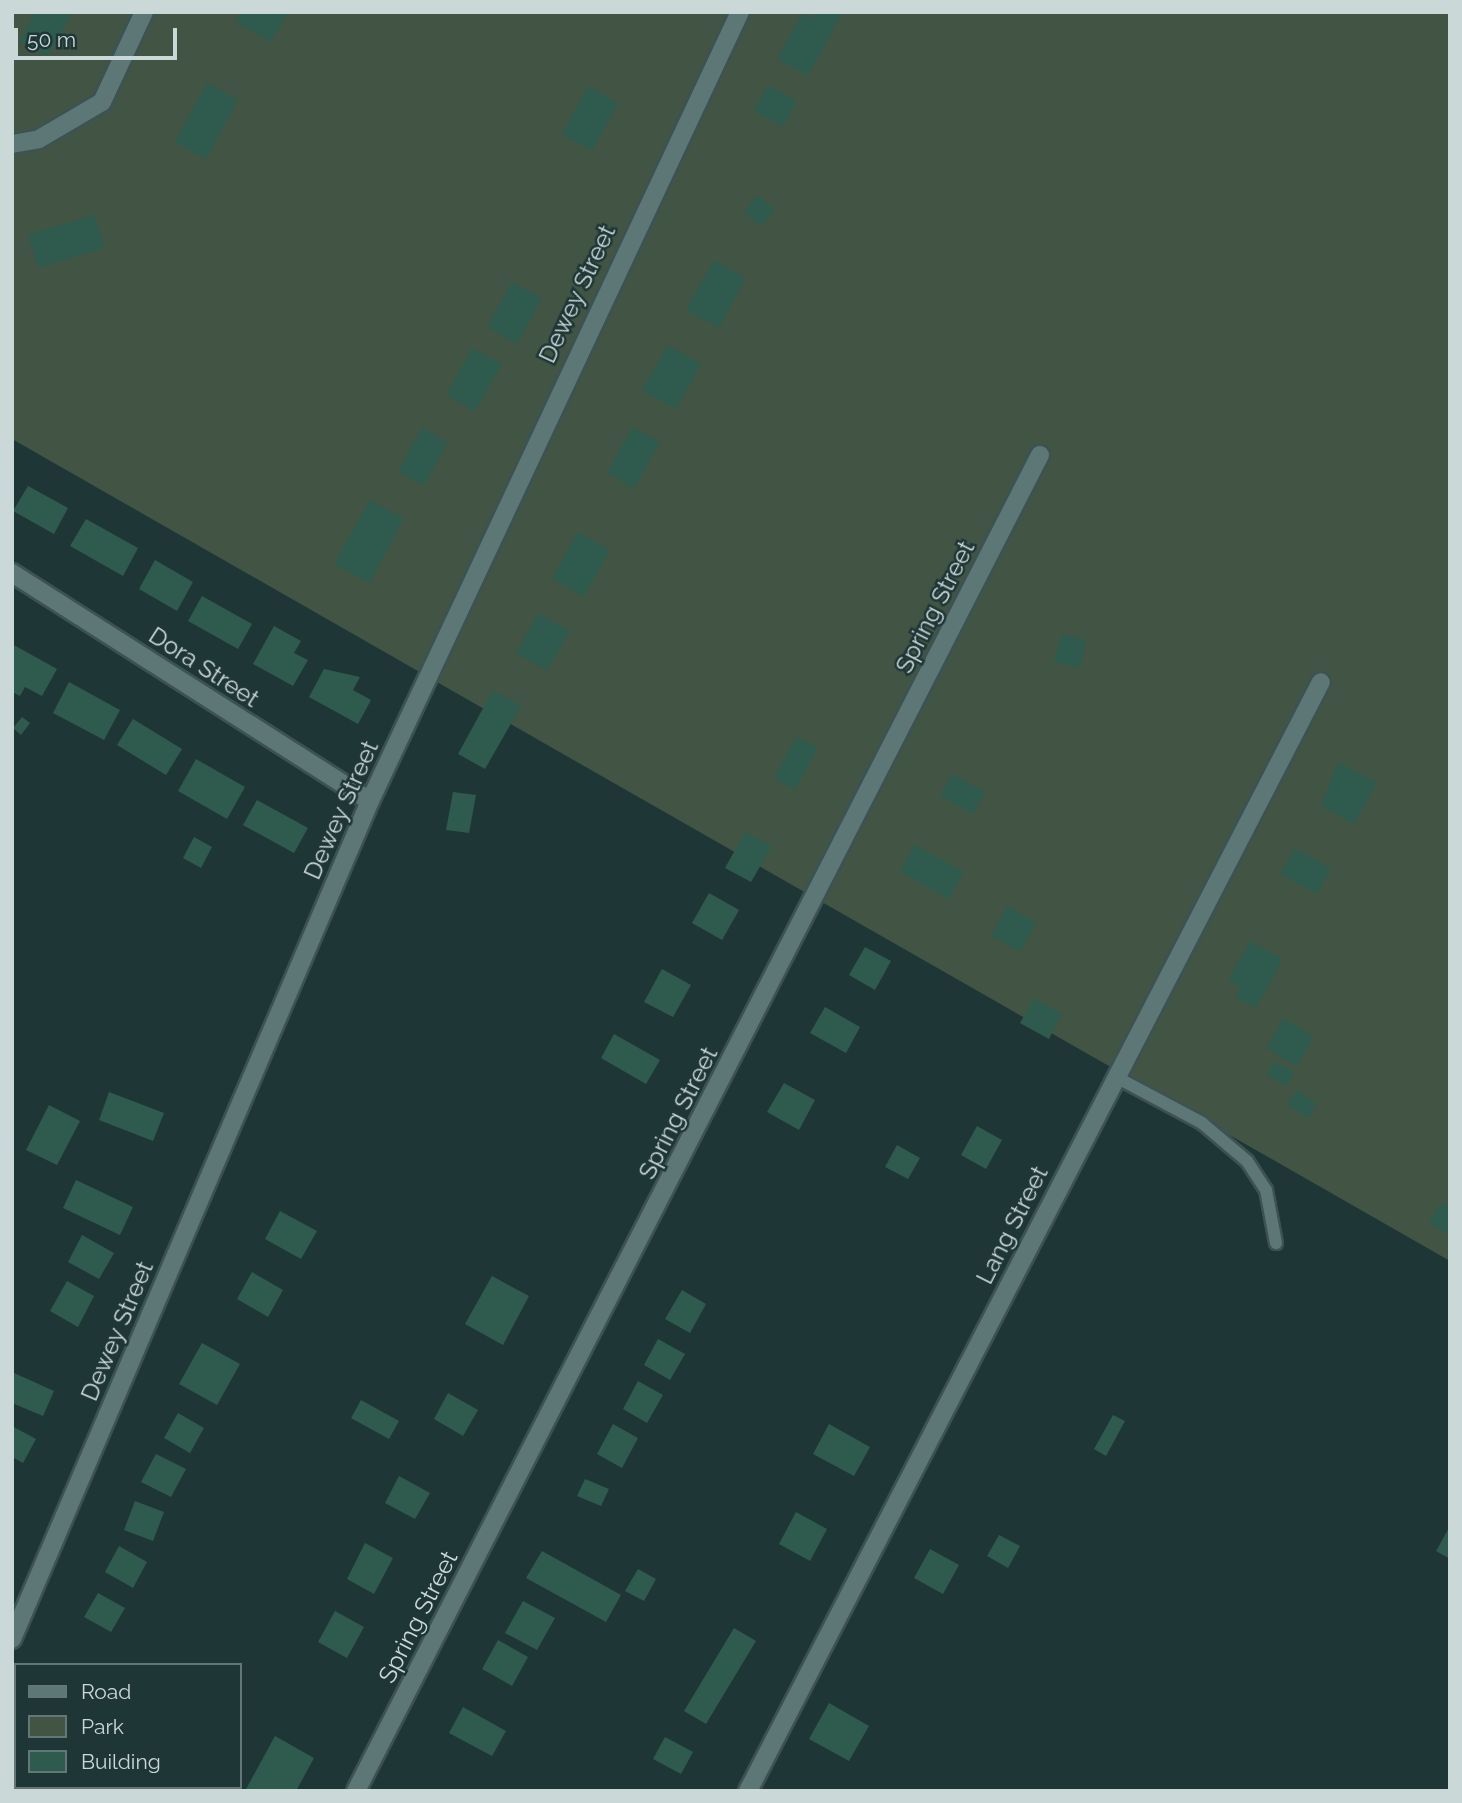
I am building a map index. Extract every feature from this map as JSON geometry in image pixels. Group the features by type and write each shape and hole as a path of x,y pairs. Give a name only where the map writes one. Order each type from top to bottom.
{"street":[{"path":"12,144 39,139 102,103 144,12"},
{"name":"Dewey Street","path":"12,1639 370,801 740,12"},
{"name":"Spring Street","path":"356,1791 1040,456"},
{"name":"Dora Street","path":"12,573 370,801"},
{"name":"Lang Street","path":"748,1791 1321,682"}],"lane":[{"path":"1116,1077 1202,1123 1247,1161 1266,1190 1276,1243"}],"green space":[{"path":"12,12 1450,12 1450,1261 12,439"}],"building":[{"path":"35,12 73,12 47,57 19,41"},
{"path":"241,12 288,12 271,42 236,22"},
{"path":"816,12 843,12 808,76 777,59 802,13 812,19"},
{"path":"207,83 238,100 206,159 174,142"},
{"path":"768,85 797,101 783,127 754,111"},
{"path":"588,86 618,103 592,151 562,134"},
{"path":"757,195 775,209 762,226 744,213"},
{"path":"95,215 104,248 38,268 28,234"},
{"path":"714,260 746,278 719,328 686,310"},
{"path":"512,282 542,298 517,344 487,327"},
{"path":"668,345 701,364 676,409 642,390"},
{"path":"472,348 502,364 475,411 446,395"},
{"path":"422,427 448,442 424,486 398,471"},
{"path":"632,427 660,442 634,489 607,473"},
{"path":"28,486 68,508 54,534 13,511"},
{"path":"370,500 404,519 369,583 334,564"},
{"path":"86,519 138,548 123,576 70,546"},
{"path":"578,532 610,550 584,597 552,579"},
{"path":"155,560 193,582 177,611 139,589"},
{"path":"202,596 252,624 238,649 188,621"},
{"path":"538,613 570,631 547,671 516,653"},
{"path":"274,626 301,641 294,653 308,660 293,686 253,664"},
{"path":"1061,634 1086,640 1080,668 1054,662"},
{"path":"12,644 57,669 42,696 25,687 20,696 12,692"},
{"path":"324,669 360,677 353,690 371,700 358,724 309,697"},
{"path":"69,682 120,710 104,740 53,713"},
{"path":"493,690 521,706 485,769 458,754"},
{"path":"22,717 30,723 21,735 13,728"},
{"path":"133,719 182,749 166,775 117,745"},
{"path":"796,737 818,748 795,790 774,778"},
{"path":"196,759 245,787 227,819 178,791"},
{"path":"1338,762 1377,783 1354,824 1321,806"},
{"path":"952,774 985,792 973,814 940,796"},
{"path":"453,792 476,795 469,833 446,830"},
{"path":"257,800 308,828 294,853 243,825"},
{"path":"745,832 772,846 751,882 725,868"},
{"path":"194,837 212,847 201,868 183,858"},
{"path":"914,845 964,872 949,899 900,872"},
{"path":"1295,848 1331,868 1317,894 1280,874"},
{"path":"709,893 739,910 722,940 692,923"},
{"path":"1007,906 1036,923 1020,952 991,935"},
{"path":"1250,941 1283,959 1256,1008 1235,997 1241,987 1228,980"},
{"path":"865,947 891,961 875,990 849,975"},
{"path":"662,969 691,985 673,1017 644,1002"},
{"path":"1034,998 1062,1014 1049,1039 1020,1023"},
{"path":"825,1007 860,1027 846,1053 810,1033"},
{"path":"1283,1018 1314,1036 1297,1066 1266,1049"},
{"path":"614,1034 660,1060 646,1084 601,1058"},
{"path":"1274,1062 1294,1072 1287,1086 1267,1075"},
{"path":"784,1083 815,1100 799,1130 767,1112"},
{"path":"1297,1090 1317,1104 1308,1118 1287,1104"},
{"path":"109,1092 164,1113 153,1141 99,1120"},
{"path":"49,1105 80,1121 57,1165 26,1150"},
{"path":"977,1126 1002,1140 986,1169 961,1155"},
{"path":"897,1145 920,1158 908,1179 885,1167"},
{"path":"76,1180 133,1207 120,1235 63,1208"},
{"path":"1440,1203 1450,1208 1450,1235 1429,1223"},
{"path":"280,1211 317,1231 301,1259 265,1239"},
{"path":"82,1235 114,1253 99,1279 68,1262"},
{"path":"252,1272 283,1290 268,1317 237,1299"},
{"path":"492,1276 529,1296 503,1345 465,1324"},
{"path":"67,1281 94,1296 78,1327 50,1311"},
{"path":"682,1290 706,1304 690,1333 665,1319"},
{"path":"658,1339 685,1354 670,1380 644,1365"},
{"path":"202,1343 240,1364 217,1405 179,1384"},
{"path":"12,1372 54,1391 43,1416 12,1403"},
{"path":"638,1381 663,1395 647,1423 623,1409"},
{"path":"448,1393 478,1410 463,1436 434,1419"},
{"path":"361,1400 399,1421 389,1439 351,1418"},
{"path":"178,1413 204,1428 190,1453 164,1438"},
{"path":"1113,1415 1125,1421 1106,1456 1094,1449"},
{"path":"613,1424 638,1438 622,1468 597,1454"},
{"path":"829,1424 870,1447 854,1476 813,1454"},
{"path":"12,1426 36,1439 23,1463 12,1457"},
{"path":"156,1454 186,1469 171,1497 141,1482"},
{"path":"399,1476 430,1493 415,1519 385,1503"},
{"path":"585,1479 609,1489 601,1506 577,1496"},
{"path":"135,1501 164,1512 153,1541 124,1530"},
{"path":"796,1512 827,1529 810,1561 779,1544"},
{"path":"1450,1526 1450,1559 1436,1551"},
{"path":"999,1535 1020,1546 1008,1568 987,1556"},
{"path":"365,1543 393,1558 374,1594 347,1579"},
{"path":"119,1546 147,1562 133,1588 105,1572"},
{"path":"930,1549 959,1565 943,1594 914,1578"},
{"path":"542,1551 621,1595 606,1622 526,1578"},
{"path":"638,1569 656,1579 644,1601 625,1591"},
{"path":"98,1593 125,1608 111,1632 84,1617"},
{"path":"523,1601 555,1618 537,1650 505,1633"},
{"path":"335,1611 364,1627 347,1658 318,1642"},
{"path":"734,1628 756,1641 706,1724 684,1711"},
{"path":"498,1640 528,1657 512,1686 482,1669"},
{"path":"829,1703 869,1726 849,1761 809,1739"},
{"path":"463,1707 506,1731 492,1756 449,1733"},
{"path":"275,1736 314,1758 296,1791 245,1791"},
{"path":"665,1737 693,1752 681,1774 653,1759"}]}
